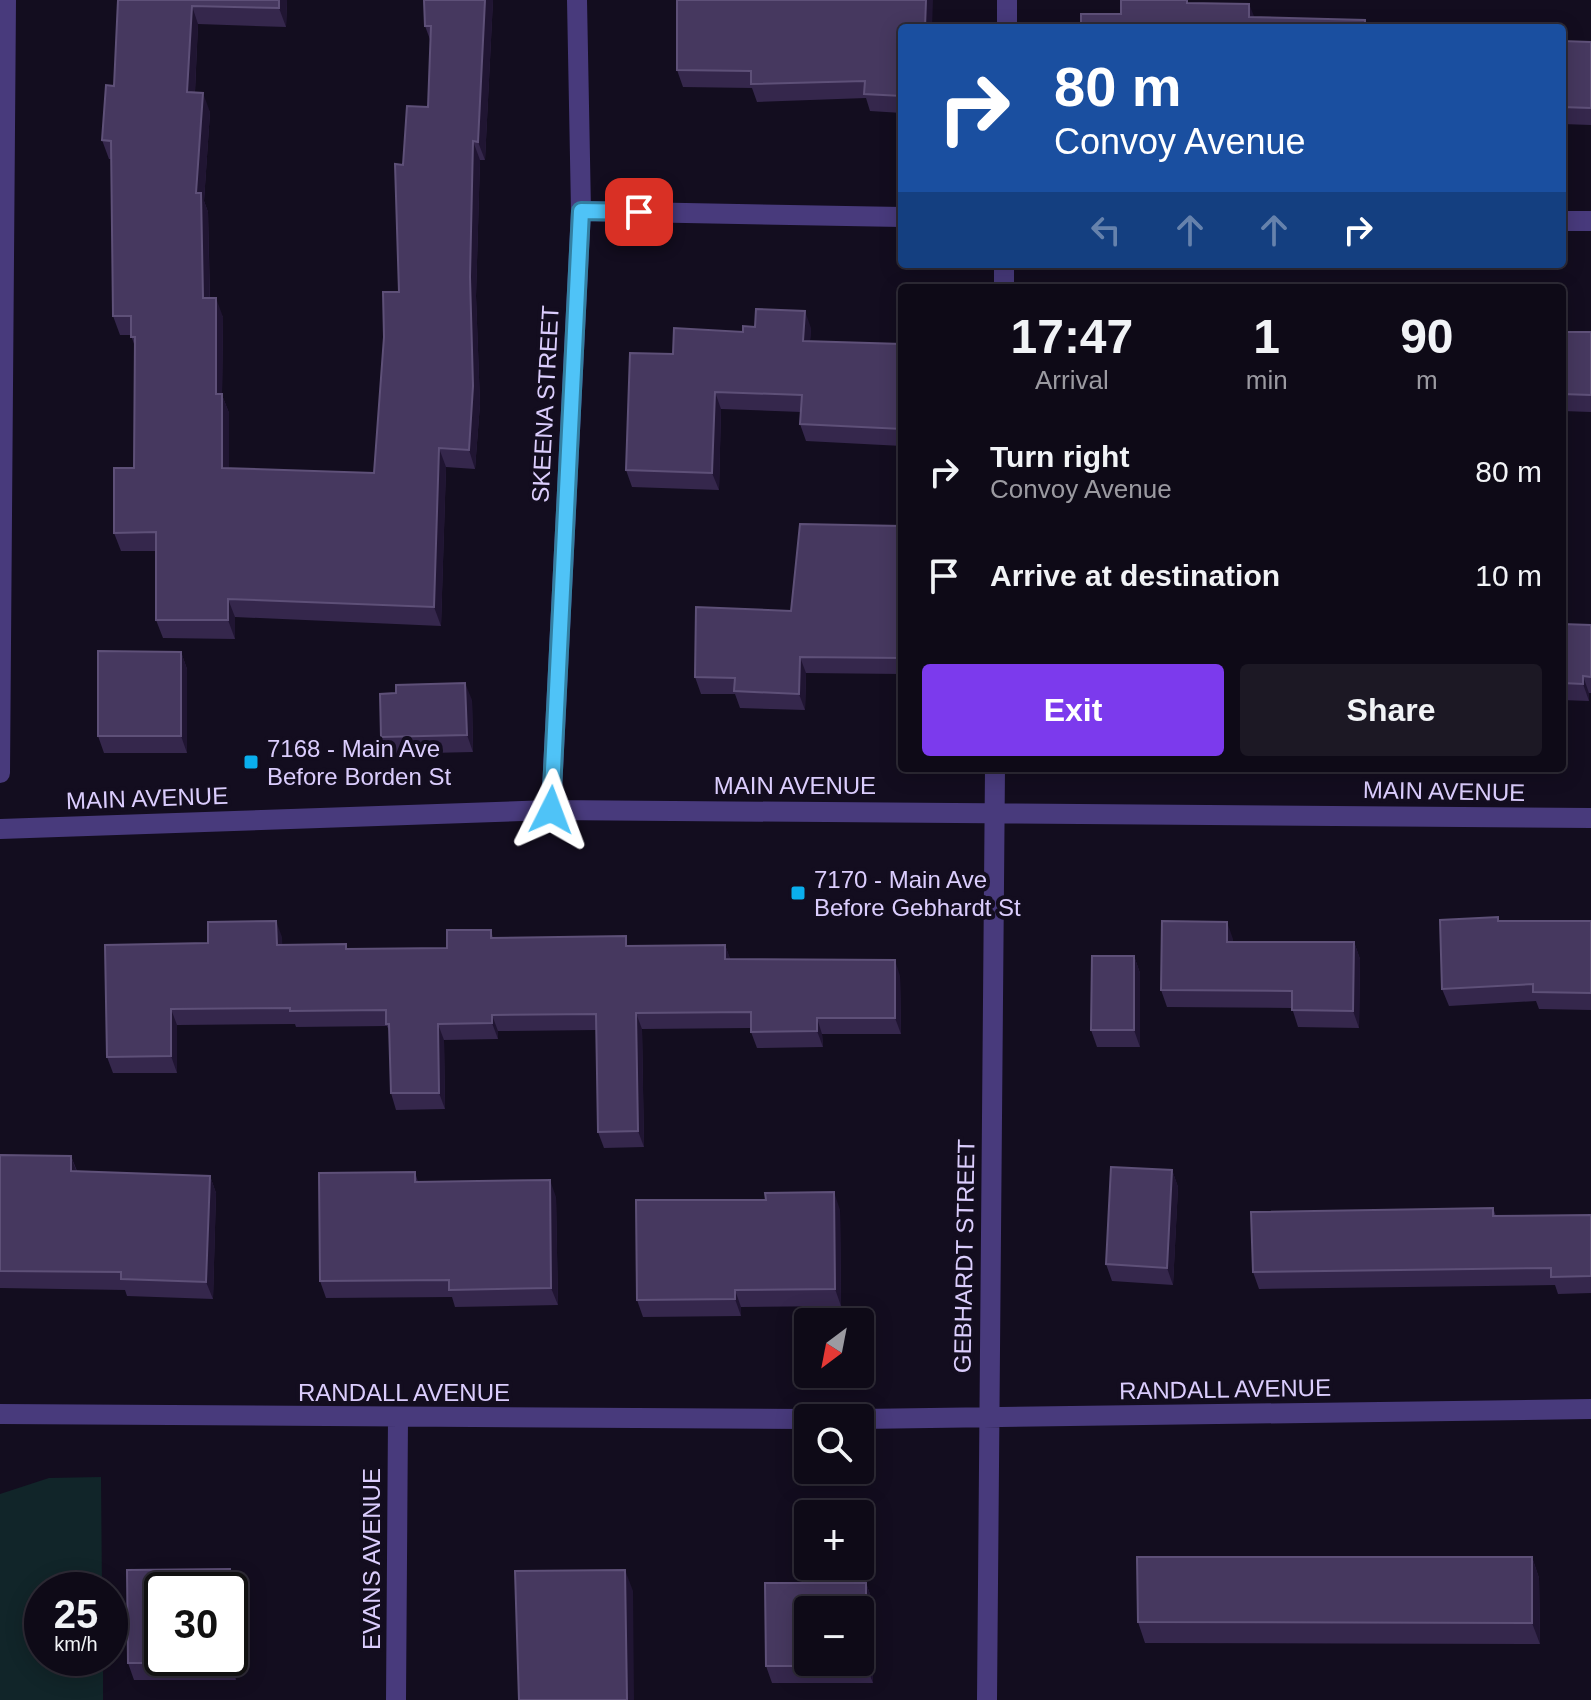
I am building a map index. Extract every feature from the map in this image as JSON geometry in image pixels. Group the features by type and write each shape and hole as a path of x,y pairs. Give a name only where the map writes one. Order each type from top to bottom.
{"street":[{"path":"0,773 6,0"},
{"name":"SKEENA STREET","path":"551,810 581,211 577,0"},
{"path":"1007,0 1007,24"},
{"path":"581,211 898,217"},
{"path":"1566,221 1591,221"},
{"name":"GEBHARDT STREET","path":"987,1700 995,772"},
{"name":"MAIN AVENUE","path":"0,829 551,810 1591,818"},
{"name":"RANDALL AVENUE","path":"874,1419 1591,1409"},
{"name":"RANDALL AVENUE","path":"0,1414 794,1419"},
{"name":"EVANS AVENUE","path":"396,1700 398,1418"}],"green space":[{"path":"101,1477 102,1572 24,1572 24,1676 103,1676 103,1700 0,1700 0,1494 49,1478"}],"building":[{"path":"118,0 279,0 279,8 192,6 187,92 203,93 196,193 201,193 203,298 216,298 216,394 222,394 222,468 374,473 384,337 383,292 399,292 395,164 403,165 407,106 428,107 431,26 425,26 424,0 485,0 478,142 473,141 470,277 473,386 469,450 439,448 434,607 228,599 228,620 156,620 156,532 114,533 114,468 134,468 135,337 131,337 131,316 113,316 111,141 102,140 106,85 114,86"},
{"path":"677,0 926,0 925,24 898,24 898,96 864,94 865,81 751,84 751,71 677,70"},
{"path":"1121,0 1187,0 1187,3 1249,4 1249,17 1365,20 1365,24 1081,24 1081,14 1121,14"},
{"path":"1566,41 1591,42 1591,108 1566,107"},
{"path":"756,309 805,311 803,341 898,344 898,429 800,424 802,395 715,392 712,473 626,470 630,353 673,354 674,328 743,332 743,326 755,327"},
{"path":"1566,332 1591,332 1591,395 1566,394"},
{"path":"800,524 898,526 898,658 800,657 799,694 734,691 735,678 695,677 696,607 791,611"},
{"path":"1566,624 1591,625 1591,677 1583,676 1583,684 1566,683"},
{"path":"98,651 181,652 181,736 98,736"},
{"path":"465,683 467,735 381,737 380,694 396,693 396,685"},
{"path":"1498,917 1498,921 1591,921 1591,993 1533,992 1533,984 1442,989 1440,920"},
{"path":"276,921 277,945 346,944 346,949 447,948 447,930 491,930 491,938 626,936 626,946 725,945 725,959 895,960 895,1018 817,1018 817,1031 751,1032 751,1012 636,1013 638,1131 598,1132 596,1014 492,1015 492,1023 438,1024 439,1093 391,1093 386,1010 171,1009 171,1056 107,1057 105,945 208,943 208,922"},
{"path":"1162,921 1227,922 1227,942 1354,942 1353,1011 1292,1010 1292,991 1161,990"},
{"path":"1092,956 1134,956 1134,1030 1091,1030"},
{"path":"0,1155 71,1156 71,1171 210,1176 206,1282 121,1279 121,1272 0,1271"},
{"path":"1111,1167 1172,1170 1167,1268 1106,1264"},
{"path":"415,1172 415,1182 550,1180 551,1288 449,1290 449,1280 320,1281 319,1173"},
{"path":"834,1192 835,1289 735,1290 735,1299 637,1300 636,1200 766,1200 765,1193"},
{"path":"1493,1208 1493,1216 1591,1215 1591,1276 1551,1277 1551,1268 1253,1272 1251,1212"},
{"path":"1137,1557 1532,1557 1532,1623 1138,1622"},
{"path":"230,1569 230,1572 144,1572 144,1663 128,1663 127,1570"},
{"path":"625,1570 627,1700 519,1700 515,1571"},
{"path":"765,1583 866,1583 866,1596 794,1596 794,1666 766,1666"}],"place":[{"name":"7168 - Main Ave Before Borden St","path":"251,762"},
{"name":"7170 - Main Ave Before Gebhardt St","path":"798,893"}],"route":[{"path":"551,810 581,211 639,212"}]}
